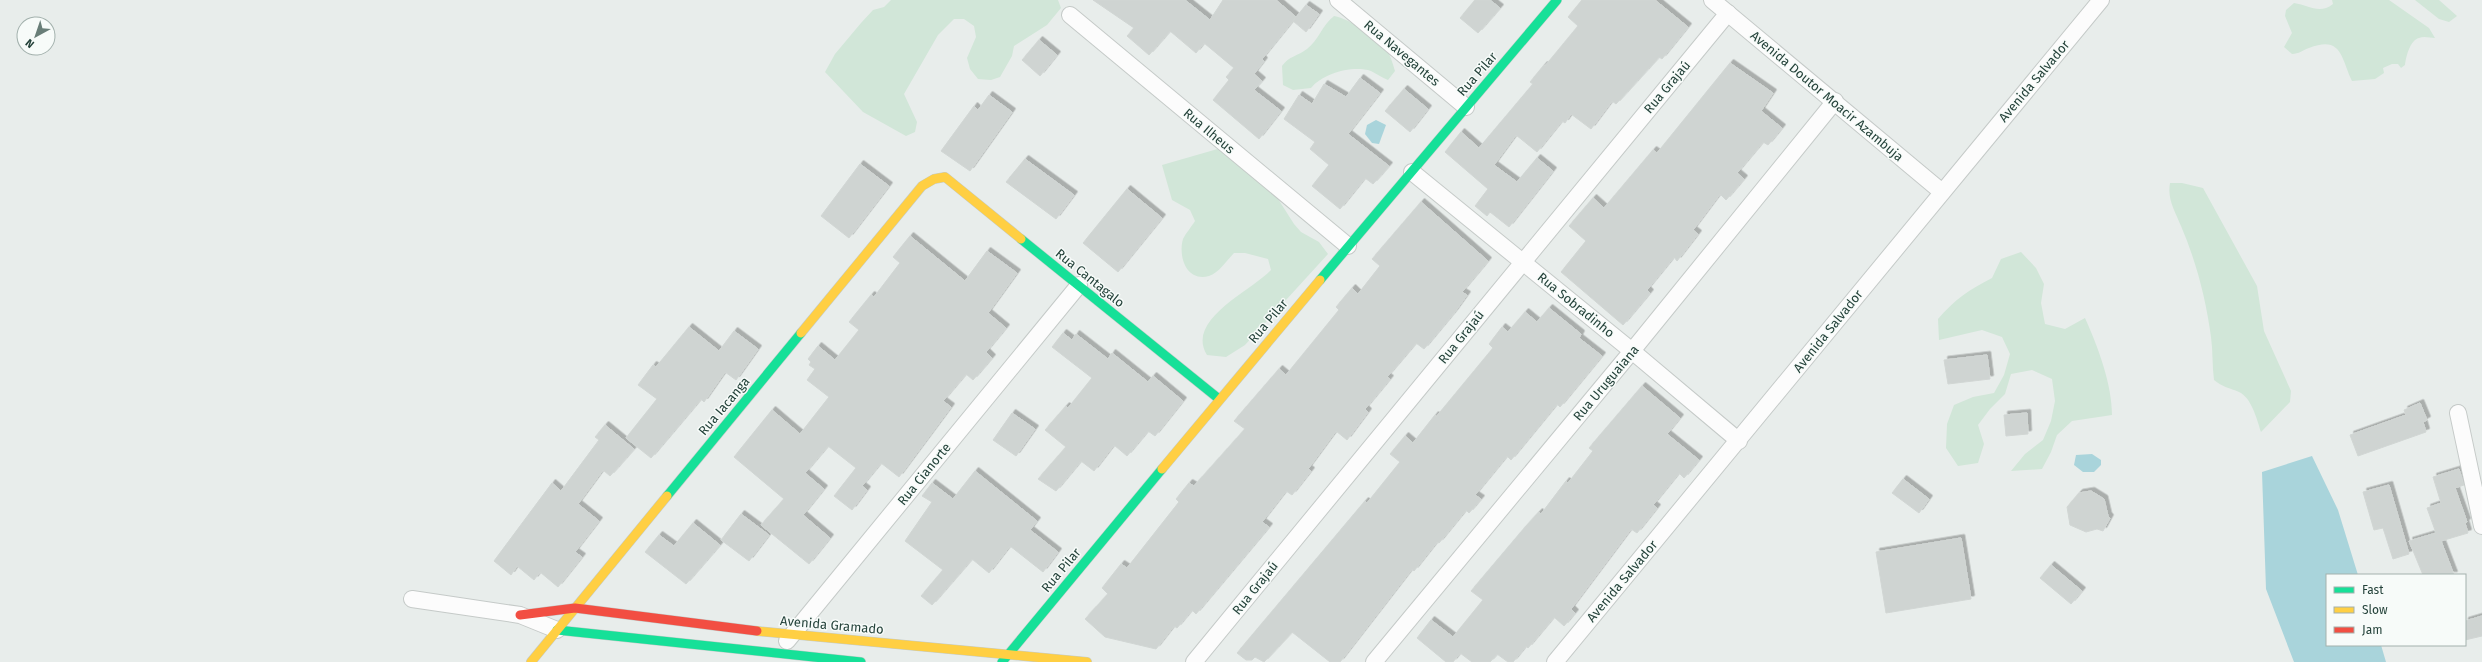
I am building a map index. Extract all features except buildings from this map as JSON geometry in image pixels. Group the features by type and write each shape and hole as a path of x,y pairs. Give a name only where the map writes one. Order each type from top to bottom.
{"street":[{"name":"Rua Navegantes","path":"1338,0 1466,107"},
{"name":"Rua Pilar","path":"1002,662 1219,399 1557,0"},
{"name":"Avenida Doutor Moacir Azambuja","path":"1712,0 1835,101 1942,192"},
{"name":"Avenida Salvador","path":"1555,662 1739,441 2101,0"},
{"name":"Rua Grajaú","path":"1194,662 1728,13"},
{"name":"Rua Ilheus","path":"1070,15 1348,246"},
{"name":"Rua Uruguaiana","path":"1374,662 1632,351 1835,101"},
{"name":"Rua Sobradinho","path":"1412,172 1523,261 1739,441"},
{"name":"Rua Cantagalo","path":"945,177 1219,399"},
{"name":"Rua Iacanga","path":"531,662 922,186 934,179 945,177"},
{"name":"Rua Cianorte","path":"773,658 1078,285"},
{"path":"2458,413 2482,526"},
{"path":"412,599 520,616 557,630 773,658 861,662"},
{"name":"Avenida Gramado","path":"520,616 574,608 792,635 1008,653 1087,662"}],"green space":[{"path":"891,0 1058,0 1061,8 1047,25 1014,46 1012,56 1000,77 991,80 978,79 970,69 967,58 976,37 974,26 964,19 954,19 938,35 904,94 917,122 915,132 906,136 863,112 825,72 835,54 861,23 873,10 884,7"},
{"path":"2332,0 2389,0 2429,28 2435,38 2423,37 2416,39 2409,49 2405,65 2401,68 2398,64 2392,64 2383,68 2384,73 2375,79 2352,81 2339,51 2328,44 2309,48 2292,54 2284,47 2292,33 2285,16 2286,10 2294,3 2323,9 2333,4"},
{"path":"2415,0 2439,0 2457,16 2449,22 2439,19"},
{"path":"1334,16 1348,21 1362,29 1376,40 1388,53 1395,71 1388,80 1371,71 1356,69 1331,74 1323,78 1311,88 1293,90 1283,85 1282,66 1288,60 1304,51 1311,45 1326,24"},
{"path":"1221,148 1273,191 1294,224 1301,232 1319,242 1328,254 1245,345 1226,357 1207,355 1203,342 1205,330 1212,318 1223,307 1271,270 1268,259 1245,253 1234,253 1219,269 1209,276 1201,277 1189,271 1183,260 1182,246 1183,239 1195,221 1190,210 1172,200 1162,165"},
{"path":"2170,183 2182,183 2203,188 2257,286 2264,331 2291,391 2290,402 2261,432 2251,404 2244,395 2223,386 2214,380 2211,337 2203,294 2196,266 2172,205 2169,189"},
{"path":"2021,252 2036,268 2044,284 2041,303 2045,324 2065,329 2085,318 2095,341 2107,378 2110,391 2112,415 2072,421 2057,435 2051,452 2042,469 2011,471 2025,454 2043,440 2051,421 2055,401 2052,379 2032,370 2011,374 2005,394 1990,409 1978,425 1984,444 1978,463 1958,466 1946,448 1947,424 1954,405 1973,397 1994,393 2004,375 2010,354 2002,337 1982,330 1939,340 1938,319 1950,306 1963,296 1992,278 2001,259"}],"water":[{"path":"1376,120 1386,125 1379,144 1372,143 1365,134 1367,125"},
{"path":"2092,454 2101,460 2101,465 2094,472 2083,472 2074,465 2076,455"},
{"path":"2312,456 2338,510 2358,574 2326,574 2326,646 2381,646 2386,662 2294,662 2266,589 2262,472"}],"traffic: fast":[{"path":"1320,280 1557,0"},
{"path":"1021,239 1219,399"},
{"path":"667,496 801,333"},
{"path":"1002,662 1162,469"},
{"path":"557,630 861,662"}],"traffic: slow":[{"path":"801,333 922,186 934,179 945,177 1021,239"},
{"path":"1162,469 1320,280"},
{"path":"531,662 667,496"},
{"path":"757,631 1087,662"}],"traffic: jam":[{"path":"520,615 575,608 757,631"}]}
